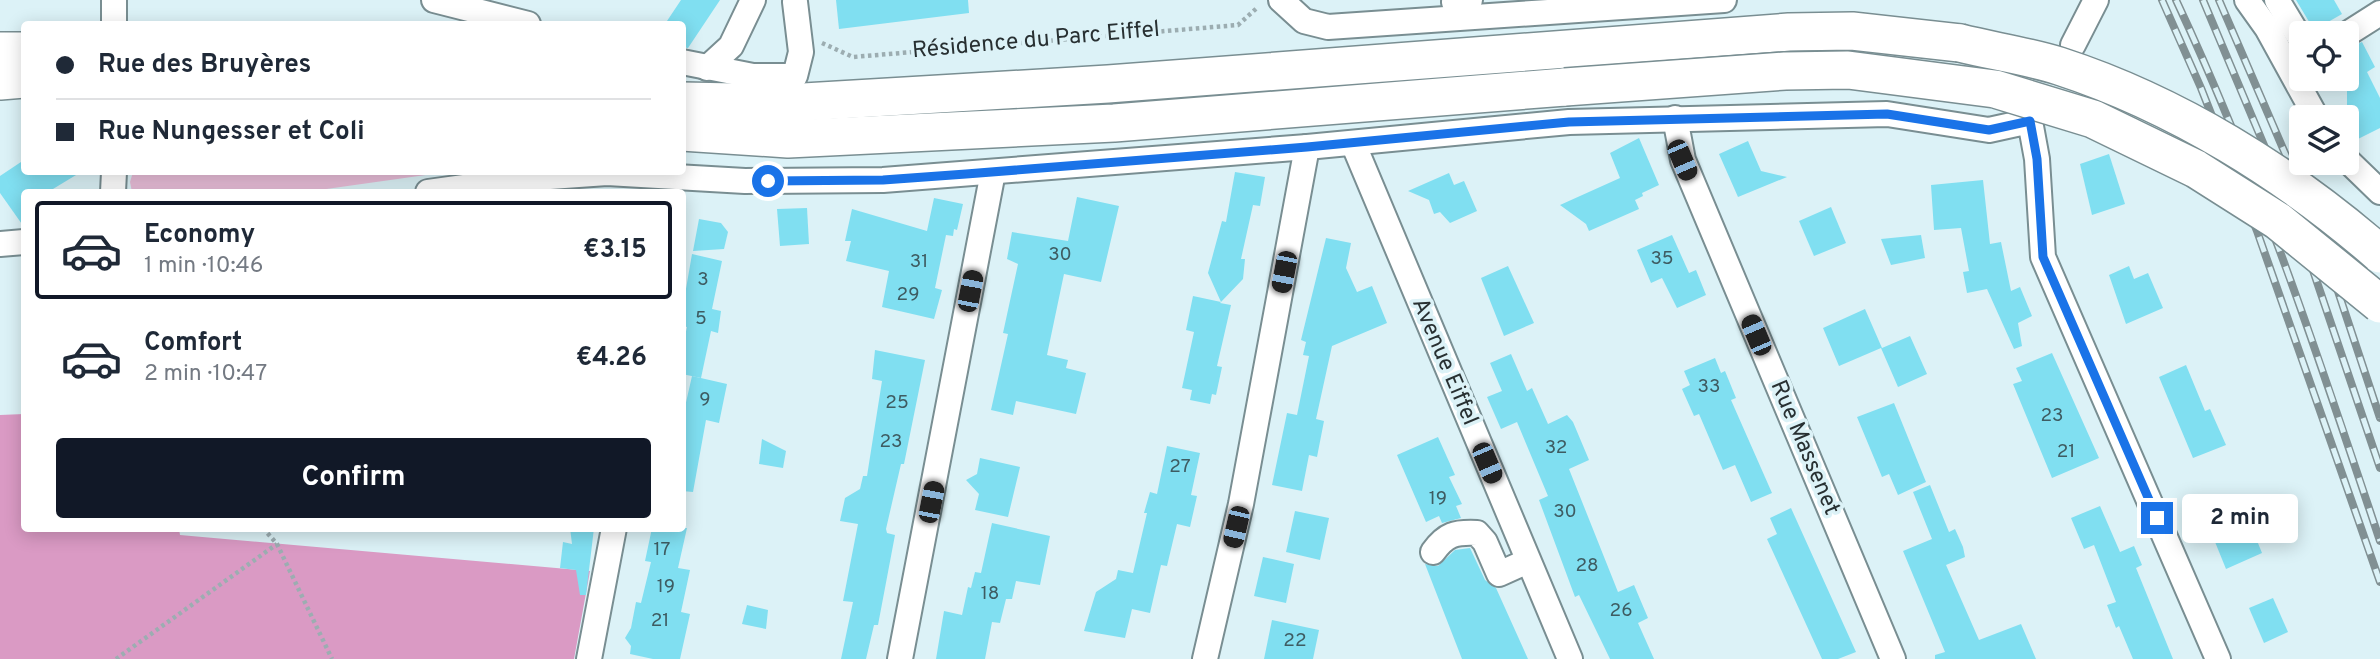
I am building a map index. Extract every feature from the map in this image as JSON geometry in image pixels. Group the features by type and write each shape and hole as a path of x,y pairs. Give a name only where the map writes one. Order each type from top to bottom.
{"highway":[{"path":"686,101 801,102 1108,83 1789,32 1852,31 1960,43 2059,66 2180,116 2269,170 2351,229 2380,254"},
{"path":"0,51 21,51"},
{"path":"686,132 788,139 1087,125 1785,71 1848,70 1994,89 2093,118 2196,169 2278,221 2380,304"},
{"path":"0,80 21,79"}],"street":[{"path":"114,0 114,21"},
{"path":"433,0 516,21"},
{"path":"707,68 731,46 753,0"},
{"path":"1281,0 1304,21 1328,27 1586,5 1724,0"},
{"path":"2073,45 2096,0"},
{"path":"2247,0 2267,28 2309,105"},
{"path":"2277,0 2290,21"},
{"path":"686,63 753,76 796,76 801,51 795,2"},
{"path":"2359,26 2380,13"},
{"path":"455,189 583,175 652,184 815,181 993,172 1353,143 1542,124 1675,118 1887,114 1989,130 2030,121 2037,159 2043,257 2218,659"},
{"name":"Rue Massenet","path":"1675,118 1682,160 1893,659"},
{"name":"Avenue Eiffel","path":"1353,143 1570,659"},
{"path":"1205,659 1241,504 1307,147"},
{"path":"900,659 993,172"},
{"path":"2359,172 2380,192"},
{"path":"0,244 21,242"},
{"path":"589,659 613,532"},
{"path":"1433,552 1442,540 1455,532 1477,533 1485,542 1499,574 1528,561"}],"path":[{"name":"Résidence du Parc Eiffel","path":"800,41 822,43 853,57 1224,26 1238,24 1267,0"},
{"path":"266,532 277,544 332,659"},
{"path":"116,659 277,544"}],"shaded area":[{"path":"132,175 426,175 326,189 131,189"},
{"path":"21,414 21,532 180,532 180,535 590,571 574,659 0,659 0,415"}],"building":[{"path":"681,0 720,0 688,48 686,21 667,21"},
{"path":"836,0 968,0 969,13 839,29"},
{"path":"2296,0 2334,0 2342,14 2330,21 2309,21"},
{"path":"2362,42 2375,67 2367,72 2380,98 2380,128 2359,138 2359,105 2347,105 2347,91 2359,91 2359,43"},
{"path":"1639,138 1659,185 1642,193 1643,196 1635,200 1639,209 1589,231 1586,224 1560,205 1620,178 1610,153"},
{"path":"1748,141 1761,171 1787,177 1738,197 1719,154"},
{"path":"2109,154 2125,204 2092,215 2080,164"},
{"path":"21,162 21,175 76,175 53,189 21,189 21,223 0,193 0,176"},
{"path":"1235,172 1265,177 1260,206 1253,205 1241,259 1245,259 1243,279 1221,302 1208,273 1222,221 1226,222"},
{"path":"1449,173 1454,185 1464,181 1477,211 1450,223 1440,212 1434,214 1429,200 1408,191"},
{"path":"1983,180 1990,244 2001,242 2011,291 2020,287 2032,316 2018,323 2022,346 2014,349 1987,289 1967,293 1963,272 1969,271 1961,228 1934,230 1931,185"},
{"path":"1077,197 1119,206 1101,282 1064,274 1047,355 1068,360 1066,368 1086,373 1076,414 1016,401 1013,415 991,410 1008,334 1003,333 1018,264 1007,259 1012,232 1068,241"},
{"path":"934,198 963,204 957,230 954,229 953,236 946,235 935,288 942,290 934,319 882,307 889,271 846,261 851,241 845,241 852,209 927,231"},
{"path":"1831,207 1846,243 1814,256 1799,221"},
{"path":"807,208 809,244 780,246 777,209"},
{"path":"699,219 721,223 728,232 724,249 693,251"},
{"path":"1672,235 1689,273 1696,270 1706,295 1677,308 1662,278 1651,283 1637,250"},
{"path":"1921,235 1925,258 1891,265 1881,239"},
{"path":"1326,238 1351,243 1346,268 1357,292 1372,286 1387,323 1332,346 1316,419 1324,421 1317,457 1309,455 1302,491 1272,485 1287,413 1297,415 1309,356 1303,355 1306,342 1301,340"},
{"path":"692,254 722,261 712,309 721,311 718,333 711,331 701,378 686,375 686,289"},
{"path":"1508,266 1534,323 1504,336 1481,278"},
{"path":"2129,266 2134,279 2148,273 2163,308 2126,324 2109,275"},
{"path":"1193,296 1231,305 1217,366 1222,367 1216,395 1212,394 1210,404 1190,400 1192,390 1182,388 1194,332 1186,330"},
{"path":"1865,309 1882,348 1910,336 1927,374 1898,387 1881,348 1839,366 1823,328"},
{"path":"875,350 925,360 904,464 901,464 886,529 887,533 895,535 878,625 874,625 866,659 841,659 853,602 843,601 858,524 840,521 845,498 860,489 863,476 867,476 882,381 872,379"},
{"path":"2052,353 2099,458 2052,478 2013,384 2022,381 2016,368"},
{"path":"1511,354 1527,391 1532,388 1548,424 1567,415 1573,422 1589,460 1569,469 1618,592 1634,585 1648,618 1638,623 1654,659 1610,659 1579,595 1575,597 1539,500 1548,496 1517,422 1501,429 1487,397 1502,391 1490,363"},
{"path":"1715,358 1721,373 1725,371 1736,398 1731,400 1772,493 1751,502 1735,465 1723,470 1699,414 1694,416 1682,389 1690,385 1684,371"},
{"path":"2186,365 2205,411 2210,409 2226,445 2193,458 2159,377"},
{"path":"692,376 727,384 719,423 706,420 693,492 686,491 686,402"},
{"path":"1894,403 1926,482 1898,495 1889,474 1882,477 1857,417"},
{"path":"1438,437 1455,475 1449,477 1462,504 1456,506 1461,518 1442,523 1439,516 1426,522 1397,455"},
{"path":"762,439 786,451 783,468 759,464"},
{"path":"1167,446 1200,453 1191,495 1197,496 1190,527 1177,524 1167,566 1161,565 1150,613 1132,609 1125,638 1084,631 1096,592 1116,579 1118,570 1133,573 1147,513 1144,513 1150,492 1157,494"},
{"path":"980,458 1020,467 1008,517 975,510 979,494 966,480 977,474"},
{"path":"1930,485 1949,532 1955,529 1963,547 1965,557 1946,565 1979,640 2021,624 2036,659 1935,659 1935,655 1945,652 1903,551 1932,539 1913,492"},
{"path":"2100,506 2120,552 2134,546 2142,565 2136,568 2173,659 2133,659 2119,626 2116,628 2107,605 2116,602 2094,545 2084,549 2071,518"},
{"path":"1791,508 1856,652 1838,659 1822,659 1767,539 1777,534 1770,518"},
{"path":"1295,511 1329,518 1320,560 1286,552"},
{"path":"2249,521 2262,553 2226,569 2213,537"},
{"path":"992,523 1050,536 1040,585 1016,581 1012,599 1006,599 1000,623 992,622 985,659 936,659 944,611 962,615 968,587 971,588 975,572 981,573"},
{"path":"687,528 678,568 690,570 681,612 690,614 680,659 653,659 630,654 631,646 625,638 631,628 636,602 641,603 651,562 645,561 651,532 686,532"},
{"path":"570,532 594,532 586,595 580,595 576,570 560,568 563,542 572,544"},
{"path":"1470,548 1485,580 1496,588 1528,659 1462,659 1425,564 1438,566 1455,550"},
{"path":"1263,557 1294,564 1286,603 1254,596"},
{"path":"2273,598 2288,632 2264,643 2249,608"},
{"path":"747,605 768,610 766,629 742,624"},
{"path":"1272,620 1319,630 1313,659 1264,659"}],"railway":[{"path":"2162,0 2201,88 2257,231 2380,582"},
{"path":"2176,0 2234,133 2286,268 2380,541"},
{"path":"2203,0 2298,226 2380,468"},
{"path":"2219,0 2316,225 2380,418"}],"route":[{"path":"768,181 883,180 966,174 1307,147 1569,122 1887,114 1989,130 2010,128 2030,121 2035,138 2043,257 2157,518"}]}
